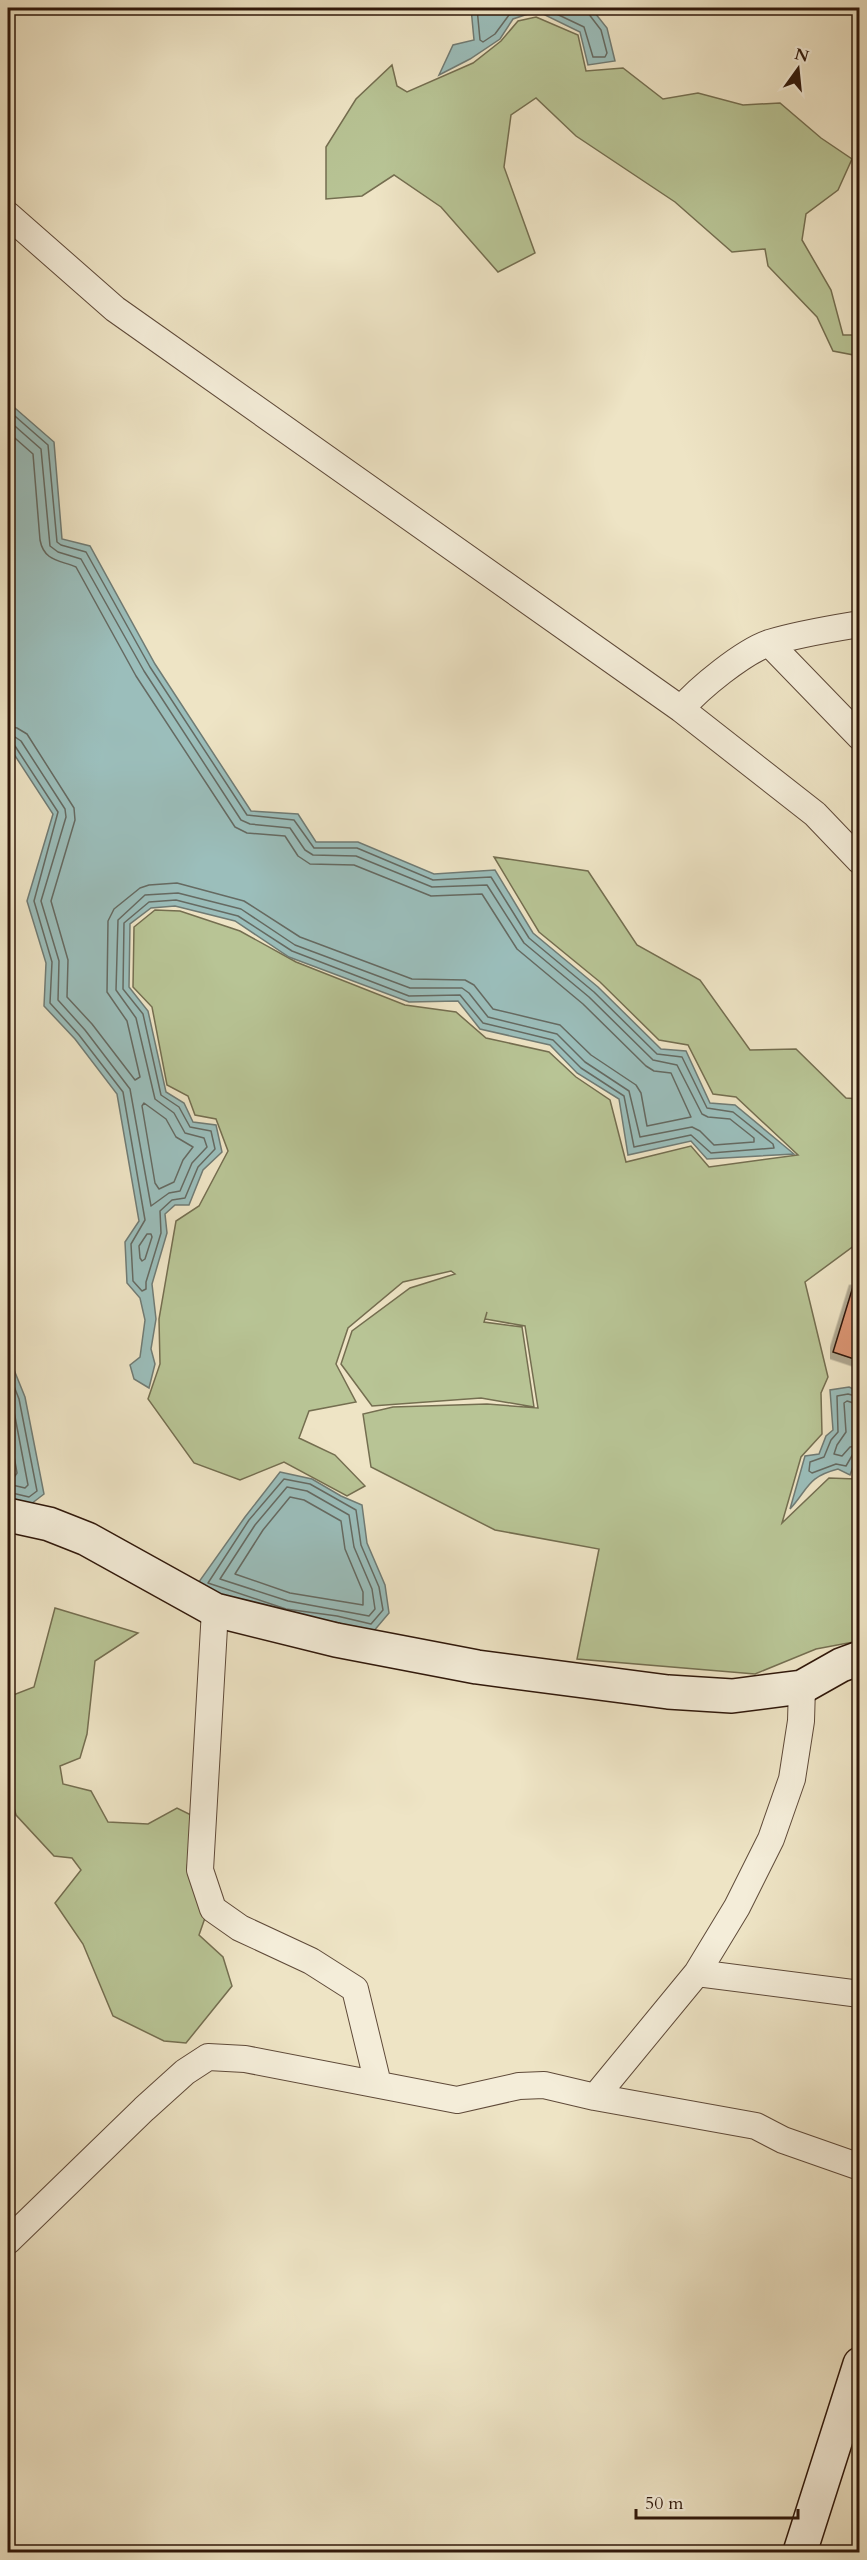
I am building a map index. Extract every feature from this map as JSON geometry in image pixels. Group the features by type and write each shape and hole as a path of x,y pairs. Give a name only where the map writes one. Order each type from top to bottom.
{"street":[{"path":"8,216 115,309 681,709 814,814 860,861"},
{"path":"681,709 695,692 750,653 769,643 860,624"},
{"path":"769,643 860,737"},
{"path":"8,1515 49,1524 87,1539 215,1610 336,1640 488,1668 668,1692 732,1696 802,1687 841,1665 860,1658"},
{"path":"215,1610 200,1870 213,1909 240,1928 310,1961 355,1989 378,2084"},
{"path":"595,2097 698,1973 737,1907 771,1839 792,1779 801,1721 802,1687"},
{"path":"698,1973 860,1994"},
{"path":"8,2241 144,2109 185,2072 208,2056 244,2059 457,2100 519,2086 544,2085 595,2097 756,2126 783,2140 860,2168"},
{"path":"800,2553 860,2364"}],"green space":[{"path":"536,17 578,35 586,71 623,68 663,99 698,93 743,105 780,103 821,138 852,159 838,190 806,214 802,240 831,290 843,335 859,335 859,356 833,351 817,317 768,266 765,249 732,252 675,202 576,136 536,98 511,115 504,167 535,253 498,272 441,207 394,175 362,196 326,199 326,147 356,99 392,65 397,86 407,92 473,63 501,41 518,21"},
{"path":"494,857 588,871 637,945 700,980 750,1050 796,1049 846,1098 859,1099 859,1242 805,1282 828,1377 821,1393 822,1434 801,1457 782,1523 829,1478 856,1479 859,1466 859,1641 816,1649 755,1674 577,1659 599,1549 495,1530 371,1467 363,1414 393,1407 487,1404 538,1408 525,1326 485,1319 487,1312 484,1322 522,1327 534,1407 481,1398 372,1406 341,1364 352,1331 410,1288 455,1274 451,1271 403,1282 348,1328 336,1364 356,1402 309,1411 299,1438 335,1455 365,1486 347,1496 284,1462 240,1480 194,1463 148,1399 160,1364 159,1319 176,1221 199,1206 228,1151 216,1119 195,1115 188,1096 167,1085 152,1007 133,987 134,927 155,910 180,911 240,931 296,962 405,1005 456,1012 486,1038 549,1052 576,1077 610,1100 626,1162 691,1146 709,1167 798,1155 736,1097 713,1094 688,1045 659,1040 600,982 539,932"},
{"path":"55,1608 138,1633 95,1661 87,1734 80,1758 60,1766 63,1784 91,1791 108,1822 148,1824 177,1808 195,1817 187,1868 206,1915 199,1935 223,1957 232,1986 186,2043 164,2041 113,2016 83,1944 55,1903 81,1870 72,1858 54,1856 16,1815 8,1786 8,1697 34,1687"}],"water":[{"path":"471,8 591,8 607,28 615,61 588,65 580,32 537,11 513,19 500,39 470,59 439,75 453,45 474,40"},
{"path":"8,402 54,442 62,539 90,546 155,664 251,811 298,814 316,842 358,842 434,874 495,870 533,933 598,987 661,1049 686,1051 710,1103 735,1105 794,1154 707,1159 691,1141 628,1155 619,1099 577,1073 550,1045 480,1029 458,1001 409,1002 289,957 235,921 175,906 151,908 130,924 129,987 148,1011 166,1092 184,1103 193,1122 216,1125 222,1152 203,1170 189,1205 175,1205 165,1214 167,1233 152,1284 156,1319 151,1349 155,1364 149,1388 134,1379 130,1365 140,1357 145,1320 140,1298 127,1283 125,1242 139,1221 117,1094 75,1039 44,1006 46,963 27,901 53,814 8,745"},
{"path":"8,1355 25,1397 44,1494 31,1504 8,1497"},
{"path":"849,1387 860,1392 859,1450 850,1475 838,1469 820,1476 810,1484 790,1509 805,1456 819,1454 826,1436 833,1430 830,1390"},
{"path":"280,1472 312,1479 362,1505 367,1543 385,1585 389,1613 373,1632 335,1622 285,1615 196,1586"}],"building":[{"path":"855,1280 860,1280 860,1361 833,1352"}]}
